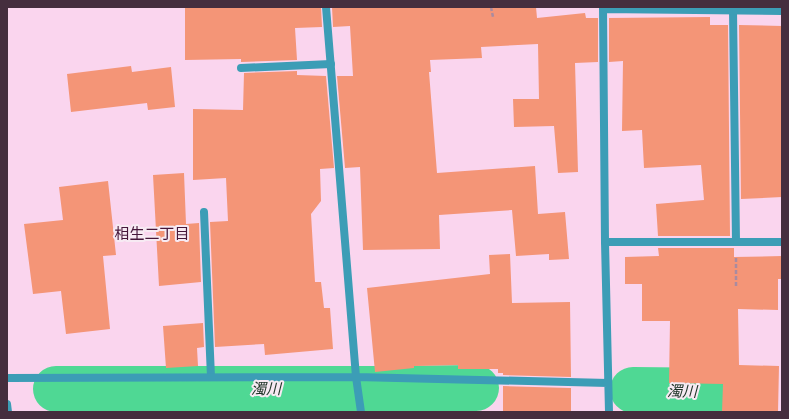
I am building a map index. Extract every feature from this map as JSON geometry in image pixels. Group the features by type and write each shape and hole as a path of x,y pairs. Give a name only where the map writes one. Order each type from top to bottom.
{"street":[{"path":"326,7 356,378 361,412"},
{"path":"610,412 605,242 603,8 782,11"},
{"path":"733,10 736,242"},
{"path":"241,68 331,64"},
{"path":"204,212 211,377"},
{"path":"605,242 782,242"},
{"path":"7,378 356,378 608,383"},
{"path":"7,404 8,412"}],"path":[{"path":"491,7 493,17"},
{"path":"736,242 736,287"}],"building":[{"path":"185,7 321,7 322,27 295,28 297,60 241,62 241,59 185,60"},
{"path":"332,7 536,7 537,18 585,13 586,18 598,18 598,62 575,63 578,172 558,173 554,126 514,127 513,99 539,99 538,44 481,47 482,58 430,60 431,72 429,72 437,173 535,166 538,214 565,212 569,259 549,260 549,254 516,256 512,210 439,215 440,249 363,250 360,167 345,168 337,76 353,76 350,26 333,27"},
{"path":"710,17 710,25 728,25 730,236 658,236 656,204 704,200 701,165 644,168 642,130 622,131 623,61 609,62 609,18"},
{"path":"739,25 782,26 782,197 741,199"},
{"path":"131,66 132,72 171,67 175,107 148,110 147,103 71,112 67,74"},
{"path":"297,71 297,75 326,76 334,168 320,169 321,201 311,214 315,282 321,282 324,308 330,308 333,349 265,355 264,344 215,347 210,222 228,221 226,178 193,180 193,109 243,110 244,73"},
{"path":"184,173 186,224 199,223 201,282 159,286 153,175"},
{"path":"108,181 116,255 103,256 110,329 66,334 61,291 33,294 24,224 63,220 59,187"},
{"path":"658,248 734,248 734,257 782,256 782,279 778,279 778,310 738,309 739,365 779,366 778,412 722,412 723,384 669,383 670,321 642,321 642,284 625,284 625,257 659,256"},
{"path":"510,254 512,303 570,302 571,377 503,375 503,373 498,373 498,369 458,369 458,365 414,366 414,368 375,372 367,288 490,274 489,255"},
{"path":"203,323 204,347 197,348 198,366 166,368 163,326"},
{"path":"503,386 571,388 571,412 503,412"}],"waterway":[{"name":"濁川","path":"56,389 476,388"},
{"name":"濁川","path":"633,390 731,391"}],"district":[{"name":"相生二丁目","path":"152,233"}]}
